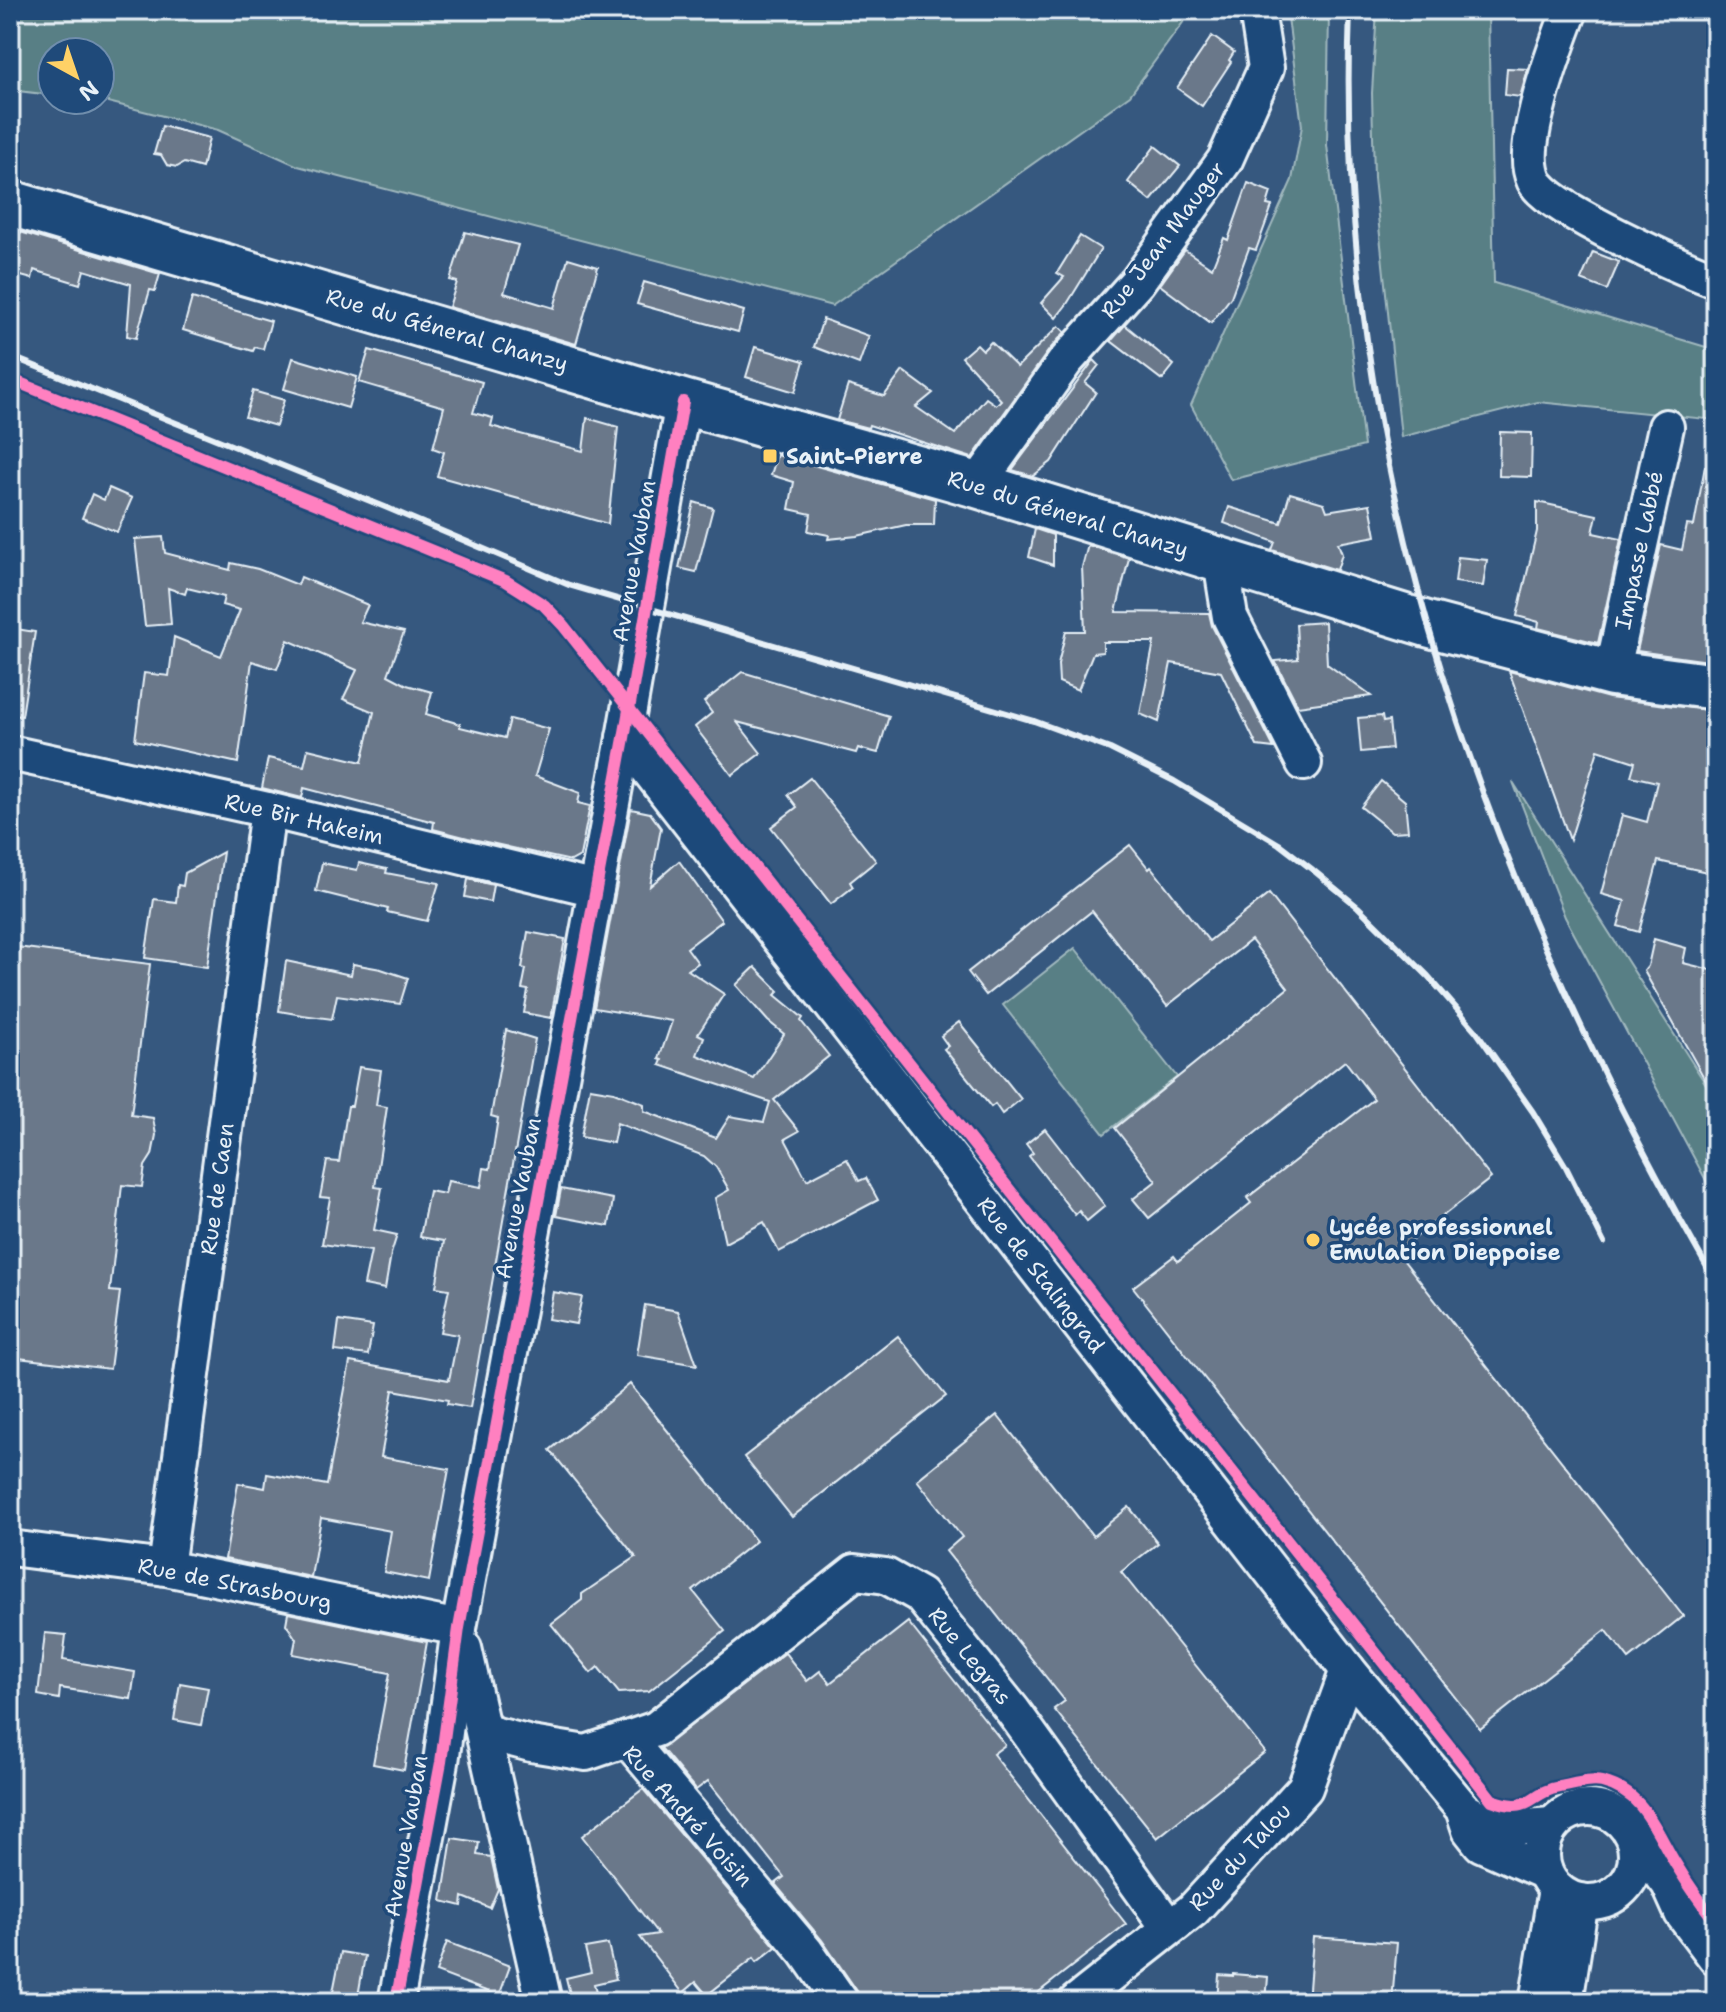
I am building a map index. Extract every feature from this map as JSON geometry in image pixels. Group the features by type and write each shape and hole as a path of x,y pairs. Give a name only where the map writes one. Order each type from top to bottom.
{"main road":[{"name":"Rue du Géneral Chanzy","path":"10,203 683,402 977,485 1427,624 1612,673 1716,687"}],"street":[{"name":"Rue Jean Mauger","path":"977,485 1065,362 1137,282 1225,160 1266,68 1257,10"},
{"path":"1570,10 1545,82 1531,142 1530,167 1536,185 1553,200 1679,265 1716,280"},
{"name":"Avenue Vauban","path":"396,2002 441,1762 459,1628 683,402"},
{"name":"Impasse Labbé","path":"1612,673 1666,427"},
{"path":"1221,561 1230,617 1304,763"},
{"name":"Rue de Stalingrad","path":"624,738 1348,1670 1463,1809 1498,1829 1552,1825"},
{"name":"Rue Bir Hakeim","path":"10,753 268,810 596,889"},
{"name":"Rue de Caen","path":"166,1568 268,810"},
{"name":"Rue de Strasbourg","path":"10,1548 166,1568 459,1628"},
{"name":"Rue Legras","path":"627,1739 656,1729 855,1572 886,1576 920,1595 1013,1711 1169,1928"},
{"path":"459,1628 544,2002"},
{"name":"Rue du Talou","path":"1076,2002 1193,1910 1305,1788 1348,1670"},
{"name":"Rue André Voisin","path":"485,1732 586,1753 627,1739 806,1952 841,2002"},
{"path":"1565,2002 1560,1888 1542,1846 1552,1825 1570,1811 1585,1807 1600,1808 1626,1824 1669,1884 1682,1913 1716,1958"},
{"name":"Rue de Stalingrad","path":"1463,1809 1470,1830 1481,1844 1560,1888"},
{"path":"1560,1888 1608,1898 1619,1891 1629,1881 1634,1868 1637,1853 1634,1838"},
{"path":"1537,2002 1560,1888"},
{"path":"1619,1891 1682,1913"}],"green space":[{"path":"10,10 1192,10 1130,95 832,306 298,166 218,130 116,104 116,36 36,36 36,93 10,90"},
{"path":"1287,10 1329,10 1327,145 1364,446 1231,480 1191,405 1292,180 1302,126"},
{"path":"1377,10 1488,10 1494,283 1716,350 1716,420 1538,402 1401,437 1374,178 1372,93"},
{"path":"1513,782 1716,1100 1716,1199 1565,917"},
{"path":"1075,948 1177,1077 1104,1134 1003,1005"}],"building":[{"path":"1212,36 1234,52 1229,60 1231,62 1202,106 1177,88"},
{"path":"1507,68 1528,69 1520,97 1505,95"},
{"path":"162,126 209,138 202,168 184,163 177,167 167,165 161,155 154,154"},
{"path":"1155,146 1180,166 1151,201 1128,182"},
{"path":"1248,183 1271,192 1267,205 1272,206 1256,250 1249,248 1231,297 1211,323 1160,285 1185,250 1212,268 1224,238 1228,240"},
{"path":"10,229 160,274 155,291 150,290 136,338 127,336 131,284 84,270 80,284 34,270 32,279 10,273"},
{"path":"465,232 518,245 504,293 554,308 568,258 598,267 576,344 449,307 457,282 450,280"},
{"path":"1080,236 1101,249 1056,318 1041,303 1064,277 1057,273"},
{"path":"1593,252 1619,262 1607,290 1581,280"},
{"path":"644,282 744,311 738,332 637,304"},
{"path":"192,298 271,321 263,349 255,347 253,351 183,330"},
{"path":"823,319 869,336 859,364 814,347"},
{"path":"1125,325 1174,365 1162,380 1111,341"},
{"path":"1059,326 1065,332 972,458 869,425 868,428 837,420 848,385 884,396 903,371 933,393 916,407 955,434 986,398 996,405 1001,400 962,357 977,344 983,350 991,342 1017,367"},
{"path":"755,347 804,361 795,392 746,377"},
{"path":"369,350 482,382 473,413 493,418 491,426 583,451 587,418 618,427 608,524 437,476 444,452 433,448 444,407 359,382"},
{"path":"293,358 357,377 348,408 284,389"},
{"path":"1094,360 1099,365 1085,383 1096,392 1051,462 1033,476 1012,470"},
{"path":"253,391 284,400 276,426 245,417"},
{"path":"1500,432 1532,433 1531,477 1499,476"},
{"path":"777,455 935,499 934,525 906,525 828,539 829,535 808,531 811,514 789,509 794,482 771,475"},
{"path":"1705,466 1716,467 1716,662 1637,651 1661,545 1682,550 1687,525 1694,526"},
{"path":"109,488 132,498 117,532 82,518 92,494 104,500"},
{"path":"1290,493 1324,503 1327,511 1370,504 1376,536 1338,543 1342,554 1337,570 1272,550 1275,542 1224,523 1229,507 1281,523"},
{"path":"694,502 713,508 696,572 679,568"},
{"path":"1537,502 1597,515 1593,533 1621,539 1598,643 1538,628 1539,622 1517,616 1537,531"},
{"path":"1035,529 1053,535 1053,565 1029,557"},
{"path":"163,537 165,553 230,570 231,563 258,569 298,585 301,577 368,605 360,622 404,632 388,675 407,685 432,692 426,714 460,724 460,727 505,738 510,719 549,729 535,776 580,793 578,803 590,806 580,856 571,861 468,838 433,829 434,822 304,788 302,798 262,788 268,758 304,766 308,749 362,762 374,712 343,699 357,670 288,640 277,669 252,661 238,763 135,740 144,673 169,676 174,637 221,656 240,610 222,605 224,597 187,588 185,594 168,588 171,624 145,626 135,539"},
{"path":"1088,545 1129,558 1116,612 1209,613 1212,626 1274,748 1257,746 1221,672 1171,663 1159,722 1140,714 1154,642 1103,642 1103,652 1093,653 1078,690 1059,682 1058,664 1066,631 1085,631 1082,567"},
{"path":"1458,557 1487,560 1483,586 1455,582"},
{"path":"1325,622 1327,664 1371,696 1298,706 1275,661 1298,659 1296,624"},
{"path":"10,628 35,632 22,716 10,715"},
{"path":"1509,671 1609,698 1716,711 1716,874 1658,861 1639,932 1618,926 1625,901 1601,894 1622,815 1647,822 1657,782 1631,776 1635,762 1598,750 1570,840"},
{"path":"742,672 889,716 878,753 858,748 856,753 737,722 761,753 732,775 695,727 712,713 704,702"},
{"path":"1382,716 1383,722 1389,721 1392,749 1361,752 1358,718"},
{"path":"810,778 876,861 850,882 853,887 831,904 771,827 797,807 788,795"},
{"path":"1381,781 1405,801 1408,831 1392,832 1361,807"},
{"path":"631,809 650,813 661,828 650,886 679,861 722,921 687,948 698,963 688,970 724,994 698,1034 704,1037 697,1055 754,1079 784,1034 736,985 755,967 779,991 775,995 803,1018 801,1021 829,1056 774,1100 799,1131 785,1139 807,1180 847,1159 859,1181 866,1178 878,1200 779,1252 764,1222 725,1243 715,1198 729,1190 716,1167 704,1156 617,1123 613,1143 581,1137 590,1088 614,1092 644,1104 644,1111 716,1138 730,1116 764,1122 770,1102 660,1065 662,1060 659,1059 672,1021 594,1008"},
{"path":"1130,845 1209,941 1269,894 1491,1178 1397,1252 1683,1616 1629,1659 1606,1630 1480,1729 1133,1287 1174,1256 1178,1261 1251,1203 1247,1198 1374,1099 1345,1061 1149,1218 1133,1199 1156,1181 1115,1128 1288,988 1251,940 1167,1006 1092,911 986,995 968,972"},
{"path":"223,852 207,967 145,958 154,899 176,902 178,885 183,886 185,873"},
{"path":"322,863 357,870 359,863 387,869 386,873 439,883 427,921 316,891"},
{"path":"468,879 493,885 490,902 465,897"},
{"path":"528,932 565,939 551,1018 524,1013 528,990 522,989 526,969 522,968"},
{"path":"1654,939 1686,948 1683,963 1716,971 1716,1099 1644,971"},
{"path":"17,947 150,964 131,1115 153,1118 156,1135 152,1155 145,1166 142,1187 122,1185 110,1291 120,1292 110,1369 10,1357 10,1008"},
{"path":"286,961 351,975 353,964 408,978 400,1004 337,995 332,1019 302,1015 279,1011"},
{"path":"959,1022 1021,1099 1002,1114 995,1104 991,1107 944,1049 948,1046 941,1036"},
{"path":"506,1030 535,1039 470,1408 447,1404 448,1400 393,1390 381,1457 449,1469 429,1581 384,1572 391,1531 321,1518 311,1577 225,1559 238,1483 265,1488 267,1474 327,1485 350,1362 449,1380 458,1335 440,1332 449,1289 436,1287 444,1241 420,1237 429,1191 445,1194 448,1181 481,1187 484,1168 490,1169 498,1118 491,1116"},
{"path":"359,1067 381,1070 376,1105 387,1107 375,1187 382,1188 374,1230 397,1235 385,1289 364,1285 371,1251 322,1244 330,1198 320,1197 327,1161 339,1162 348,1106 352,1106"},
{"path":"1045,1129 1105,1206 1087,1221 1079,1211 1075,1215 1029,1156 1033,1153 1026,1144"},
{"path":"561,1189 613,1199 609,1226 556,1216"},
{"path":"553,1292 582,1297 576,1324 548,1319"},
{"path":"645,1305 678,1311 697,1365 637,1355"},
{"path":"339,1321 373,1326 368,1355 335,1351"},
{"path":"898,1336 946,1396 792,1517 744,1457"},
{"path":"630,1384 756,1541 693,1591 725,1631 649,1691 619,1693 598,1667 591,1673 551,1624 582,1600 582,1594 636,1557 550,1450"},
{"path":"997,1415 1093,1536 1129,1507 1158,1543 1121,1572 1265,1752 1157,1838 1054,1709 1065,1701 946,1551 962,1537 917,1480"},
{"path":"288,1613 427,1642 404,1770 373,1764 390,1673 293,1654 296,1639 286,1624"},
{"path":"908,1622 1005,1745 993,1754 1126,1924 1026,2002 861,2002 857,1991 822,1940 775,1884 784,1877 708,1781 696,1790 661,1748 785,1653 807,1681 820,1671 830,1683"},
{"path":"45,1633 66,1635 63,1660 135,1672 131,1699 60,1688 59,1699 38,1695"},
{"path":"180,1683 208,1688 201,1725 174,1720"},
{"path":"643,1789 776,1947 757,1962 754,1958 707,1995 696,1982 683,1993 640,1937 658,1934 582,1836"},
{"path":"452,1838 479,1842 477,1855 491,1857 498,1889 490,1908 463,1897 462,1906 442,1901"},
{"path":"1313,1937 1397,1943 1392,2002 1308,2002"},
{"path":"447,1942 510,1966 499,1996 436,1972"},
{"path":"608,1944 616,1979 594,1984 598,2002 572,2002 566,1978 591,1972 585,1948"},
{"path":"341,1952 365,1956 357,2002 331,2002"},
{"path":"1219,1975 1268,1977 1266,2002 1217,2002"}],"railway":[{"path":"1350,10 1351,180 1368,347 1399,511 1442,672 1497,829 1561,984 1635,1135 1716,1283"},
{"path":"10,356 385,507 569,585 1034,721 1110,749 1174,781 1279,844 1313,870 1358,907 1428,976 1476,1031 1533,1112 1565,1165 1604,1243"}],"cycle path":[{"path":"10,379 506,581 544,605 563,625 1492,1800 1523,1804 1550,1790 1587,1782 1597,1781 1617,1787 1648,1815 1682,1873 1716,1922"},
{"path":"396,2002 441,1762 459,1628 683,402"}],"place":[{"name":"Saint-Pierre","path":"770,456"},
{"name":"Lycée professionnel Emulation Dieppoise","path":"1313,1240"}]}
